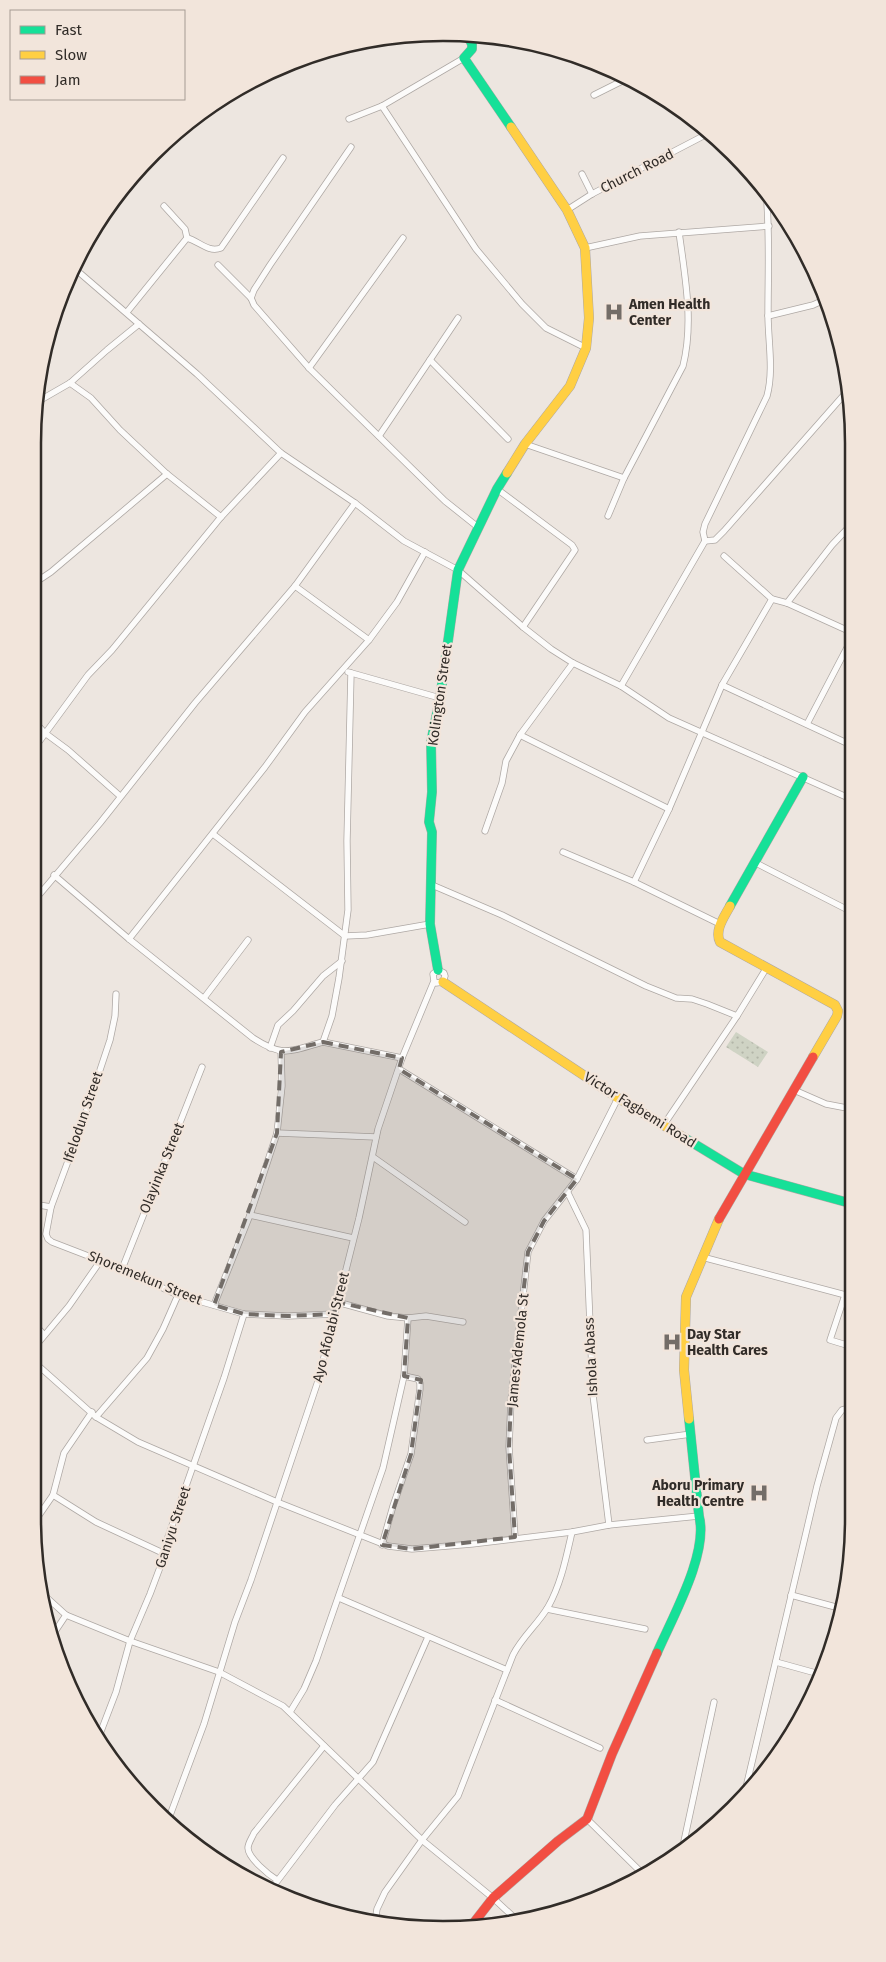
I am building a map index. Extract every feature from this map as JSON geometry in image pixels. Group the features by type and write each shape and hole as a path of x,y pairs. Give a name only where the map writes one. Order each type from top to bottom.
{"street":[{"path":"349,119 382,106 464,58 472,49 471,42"},
{"path":"464,58 568,210 585,248 640,236 770,226"},
{"path":"594,95 617,81"},
{"path":"382,106 476,249 522,304 546,328 586,348"},
{"name":"Church Road","path":"568,210 592,194 703,136"},
{"path":"251,298 270,265 351,147"},
{"path":"187,238 209,249 216,250 221,248 282,158"},
{"path":"582,174 592,194"},
{"path":"164,206 185,229 187,238"},
{"path":"621,686 705,540 703,532 705,524 767,396 771,383 768,316 770,226 768,207"},
{"path":"608,516 624,478 682,366 688,346 688,301 679,232"},
{"path":"127,312 187,238"},
{"path":"309,368 403,238"},
{"name":"Kolington Street","path":"438,970 430,924 432,832 428,822 432,792 431,742 440,698 458,570 497,489 525,444 570,386 586,348 589,318 585,248"},
{"path":"218,265 251,298 254,305 309,368 445,501 479,528"},
{"path":"81,274 197,374 281,453 355,503 388,530 458,570 551,649 573,663 621,686 669,718 845,796"},
{"path":"768,316 819,302"},
{"path":"379,436 458,318"},
{"path":"44,397 70,383 139,324"},
{"path":"430,360 508,439"},
{"path":"70,383 91,398 120,430 167,474 221,517"},
{"path":"705,540 715,540 724,531 842,397"},
{"path":"525,444 624,478"},
{"path":"41,738 88,675 112,650 221,517 281,453"},
{"path":"41,578 51,572 167,474"},
{"path":"497,489 572,545 575,550 523,627"},
{"path":"41,891 100,823 195,703 295,586 355,503"},
{"path":"787,603 845,531"},
{"path":"129,939 265,768 305,712 369,640 397,602 425,552"},
{"path":"724,556 772,599 787,603 845,629"},
{"path":"295,586 369,640"},
{"path":"634,882 669,809 722,685 772,599"},
{"path":"807,724 845,651"},
{"path":"485,831 502,783 506,761 520,736 573,663"},
{"path":"344,670 440,698"},
{"path":"323,1042 332,1016 342,961 348,910 347,841 351,673"},
{"path":"722,685 845,742"},
{"path":"41,729 120,796"},
{"path":"520,736 669,809"},
{"path":"477,1919 493,1898 558,1841 587,1819 612,1754 696,1563 702,1527 698,1516 684,1370 685,1313 691,1283 722,1213 837,1016 838,1010 836,1005 720,942 718,934 720,924 803,777"},
{"path":"213,834 345,936 367,935 430,924"},
{"path":"563,852 634,882 720,924"},
{"path":"756,863 845,908"},
{"path":"54,875 129,939 253,1038 270,1048 281,1052 323,1042 402,1058"},
{"path":"432,885 502,915 646,986 676,998 692,999 737,1016"},
{"path":"204,998 248,940"},
{"path":"270,1048 278,1025 324,976 342,961"},
{"path":"663,1126 737,1016 767,967"},
{"path":"438,970 441,970 445,976 438,981"},
{"name":"Ayo Afolabi Street","path":"171,1814 204,1724 219,1672 318,1381 336,1302 354,1238 373,1158 376,1137 402,1058 438,981 433,974 438,970"},
{"name":"Victor Fagbemi Road","path":"438,981 618,1098 744,1174 845,1202"},
{"name":"Ifelodun Street","path":"48,1239 46,1234 51,1207 110,1040 115,1016 116,994"},
{"path":"214,1305 250,1215 277,1133 282,1086 281,1052"},
{"name":"Olayinka Street","path":"122,1269 202,1067"},
{"path":"399,1069 578,1179"},
{"path":"794,1090 826,1104 845,1108"},
{"name":"James Ademola St","path":"515,1537 509,1447 511,1400 528,1252 544,1221 578,1179 618,1098"},
{"path":"277,1133 376,1137"},
{"path":"373,1158 465,1222"},
{"name":"Ishola Abass","path":"568,1193 586,1230 593,1395 609,1525"},
{"path":"41,1205 51,1207"},
{"path":"250,1215 354,1238"},
{"name":"Shoremekun Street","path":"48,1239 122,1269 178,1295 244,1314 288,1316 334,1314"},
{"path":"702,1257 844,1295 830,1340 845,1345"},
{"path":"41,1338 69,1306 101,1260"},
{"path":"41,1512 53,1494 64,1452 94,1414 147,1358 163,1329 178,1295"},
{"path":"336,1302 388,1316 408,1318 426,1316 463,1322"},
{"name":"Ganiyu Street","path":"101,1730 116,1692 130,1640 165,1554 168,1537 244,1314"},
{"path":"290,1712 304,1689 339,1598 383,1468 404,1376 408,1318"},
{"path":"41,1332 44,1335"},
{"path":"41,1369 94,1414 138,1442 382,1545 412,1549 698,1516"},
{"path":"382,1545 411,1454 420,1383 418,1379 404,1376"},
{"path":"748,1781 817,1486 836,1418 842,1410 845,1409"},
{"path":"647,1440 691,1434"},
{"path":"53,1494 96,1522 165,1554"},
{"path":"376,1915 385,1892 422,1840 458,1796 518,1646 547,1608 561,1578 572,1532"},
{"path":"791,1595 835,1607"},
{"path":"339,1598 507,1670"},
{"path":"50,1600 66,1615 219,1672 283,1706 422,1840 511,1915"},
{"path":"547,1608 645,1629"},
{"path":"57,1629 66,1615"},
{"path":"275,1883 358,1778 373,1762 428,1637"},
{"path":"776,1662 814,1673"},
{"path":"495,1700 600,1748"},
{"path":"684,1841 714,1702"},
{"path":"277,1880 268,1874 250,1855 249,1842 254,1833 324,1746"},
{"path":"587,1819 639,1870"}],"highlighted area":[{"path":"323,1042 402,1058 399,1069 577,1179 544,1221 528,1252 511,1400 509,1447 515,1537 412,1549 382,1545 411,1454 421,1380 404,1376 408,1318 337,1302 334,1314 288,1316 244,1314 214,1305 277,1133 281,1052"}],"green space":[{"path":"736,1032 768,1052 758,1067 726,1047"}],"traffic: fast":[{"path":"471,42 472,49 464,58 511,127"},
{"path":"438,970 430,924 432,832 429,822 432,792 431,742 440,698 458,570 497,489 507,473"},
{"path":"730,906 803,777"},
{"path":"683,1137 744,1174 845,1202"},
{"path":"657,1653 680,1604 699,1548 701,1531 689,1419"}],"traffic: slow":[{"path":"507,473 525,444 570,386 586,348 589,318 585,248 567,210 511,127"},
{"path":"730,906 719,928 720,942 835,1005 838,1011 837,1016 813,1057"},
{"path":"443,982 618,1098 683,1137"},
{"path":"689,1419 684,1370 686,1297 719,1219"}],"traffic: jam":[{"path":"719,1219 813,1057"},
{"path":"477,1919 493,1898 558,1841 587,1819 612,1754 657,1653"}],"place":[{"name":"Amen Health Center","path":"614,312"},
{"name":"Day Star Health Cares","path":"672,1342"},
{"name":"Aboru Primary Health Centre","path":"759,1493"}]}
